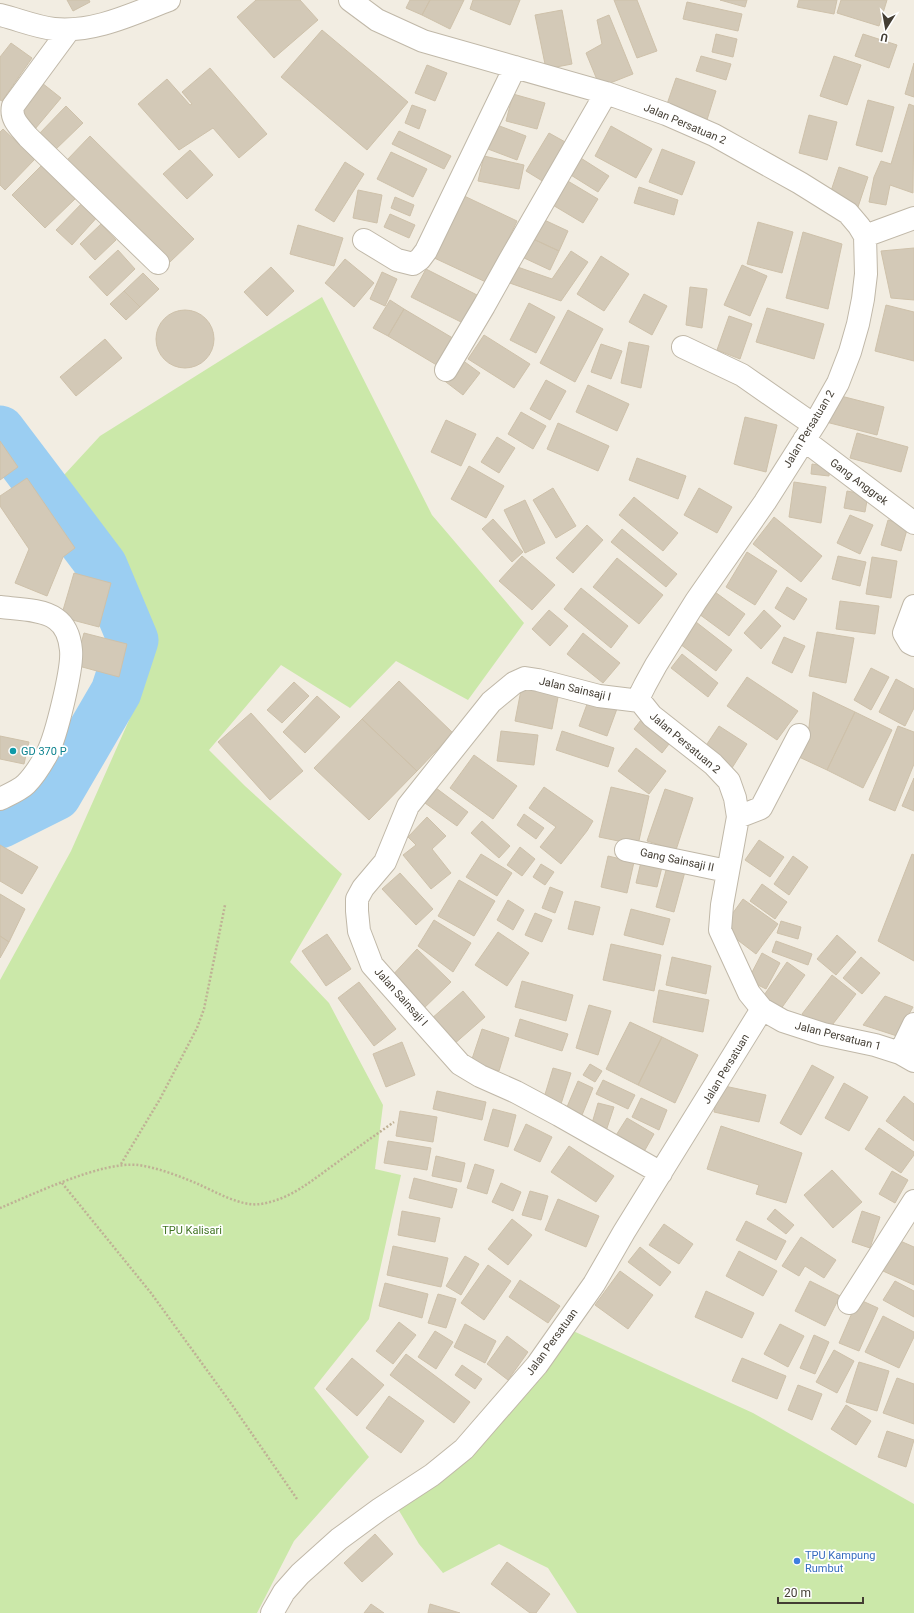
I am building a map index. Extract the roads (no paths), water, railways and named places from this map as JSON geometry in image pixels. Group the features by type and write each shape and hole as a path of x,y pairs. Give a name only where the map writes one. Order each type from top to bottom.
{"street":[{"path":"0,15 52,29 69,30 86,28 116,21 169,0"},
{"name":"Jalan Persatuan 2","path":"350,0 377,20 423,41 606,94 666,114 714,134 800,183 843,210 860,226 865,236 866,274 863,299 850,352 838,382 809,433 741,538 696,601 640,695 640,701 652,716 713,764 729,781 735,798 738,817 727,871 720,930 749,993 762,1009"},
{"path":"69,30 13,106 12,113 14,121 28,137 158,263"},
{"path":"364,240 398,260 413,264 420,259 426,251 515,67"},
{"path":"446,370 606,94"},
{"path":"865,236 914,218"},
{"name":"Gang Anggrek","path":"682,347 742,376 914,523"},
{"path":"914,606 904,633 910,643 914,645"},
{"path":"0,607 42,612 56,618 70,639 72,652 63,700 54,734 47,753 26,784 0,799"},
{"name":"Jalan Sainsaji I","path":"640,701 599,696 524,678 514,683 491,702 408,806 385,862 363,888 357,899 357,911 359,931 372,965 460,1064 480,1076 516,1092 559,1115 661,1173"},
{"path":"738,817 761,808 799,735"},
{"name":"Gang Sainsaji II","path":"626,850 727,871"},
{"name":"Jalan Persatuan","path":"272,1613 284,1592 321,1554 380,1509 432,1475 464,1449 498,1412 537,1365 594,1284 762,1009"},
{"name":"Jalan Persatuan 1","path":"762,1009 783,1021 802,1028 875,1045 907,1057"},
{"path":"907,1057 914,1024"},
{"path":"849,1303 914,1202"}],"waterway":[{"path":"0,431 102,566 133,640 116,692 56,795 0,823"}],"place":[{"name":"GD 370 P","path":"13,751"},
{"name":"TPU Kampung Rumbut","path":"797,1561"}],"park label":[{"name":"TPU Kalisari","path":"192,1230"}]}
